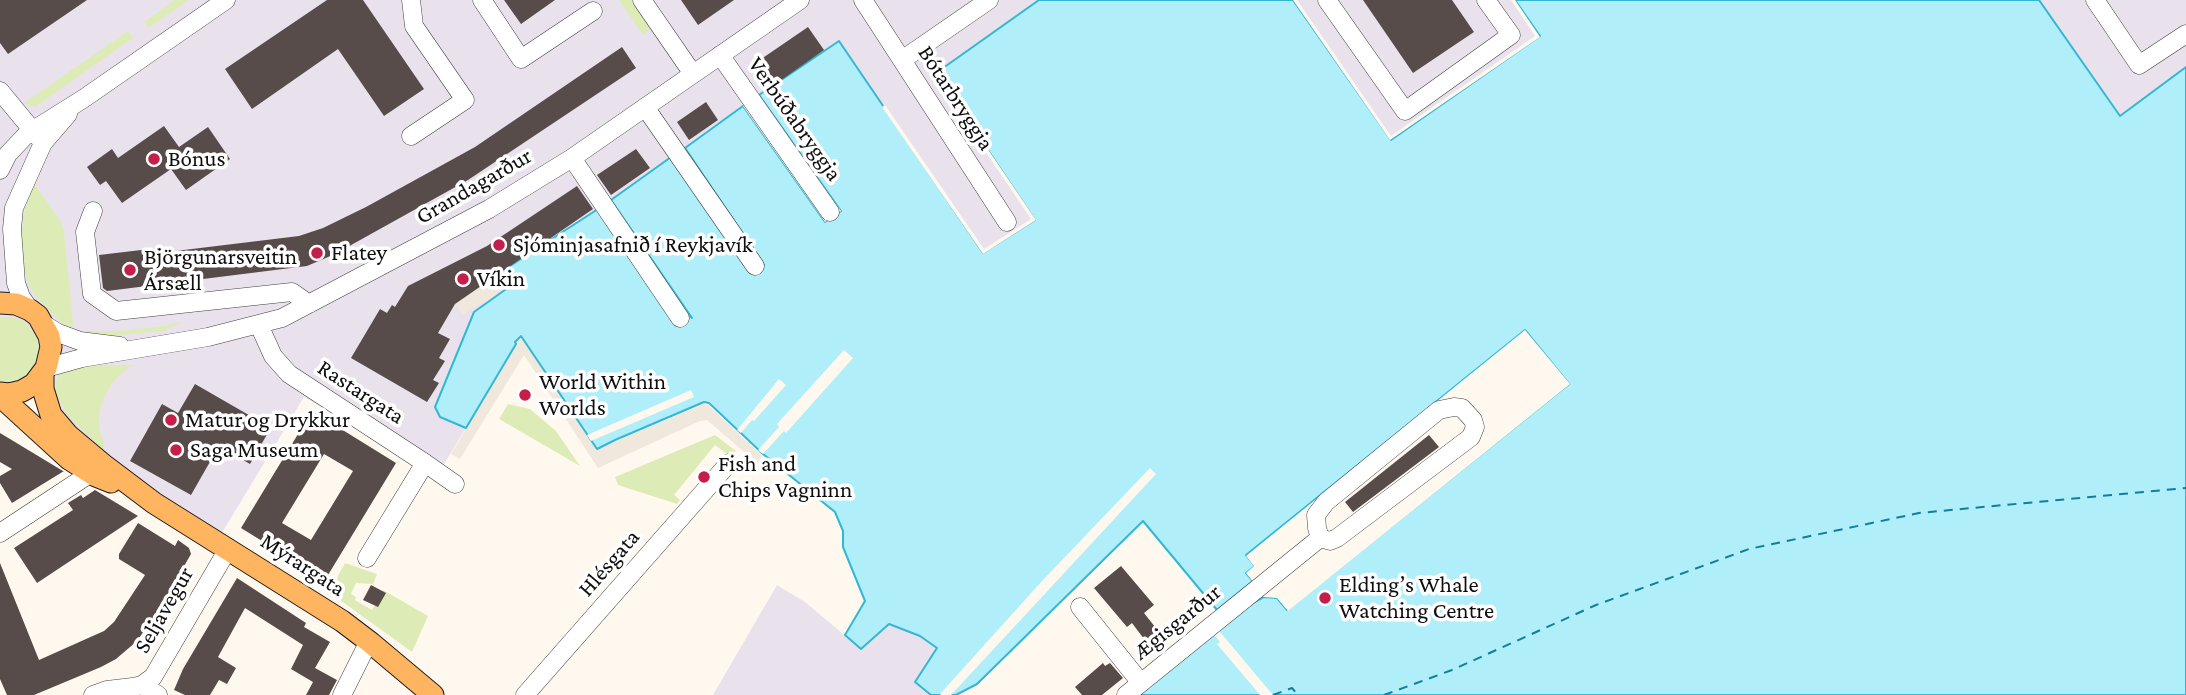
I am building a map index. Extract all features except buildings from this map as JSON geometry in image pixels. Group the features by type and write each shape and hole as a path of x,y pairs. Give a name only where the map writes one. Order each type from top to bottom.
{"main road":[{"path":"0,303 16,304 30,310 45,325"},
{"name":"Mýrargata","path":"45,325 51,346 45,371 46,402 57,424 136,491 369,641 433,695"},
{"path":"0,395 22,391 34,384 45,371"},
{"name":"Mýrargata","path":"0,395 69,459 91,473 136,491"}],"street":[{"path":"0,170 15,146 38,137 83,99 226,0"},
{"path":"411,0 414,26 465,100 411,136"},
{"path":"482,0 521,59 593,11"},
{"path":"642,0 693,74"},
{"name":"Grandagarður","path":"45,371 82,358 208,337 282,318 489,209 572,158 800,0"},
{"name":"Bótarbryggja","path":"863,0 1007,222"},
{"path":"902,60 989,0"},
{"path":"1327,0 1405,111 1511,35 1486,0"},
{"path":"2095,0 2139,65 2186,34"},
{"name":"Verbúðabryggja","path":"720,55 830,212"},
{"path":"0,91 38,137"},
{"path":"645,107 755,266"},
{"path":"30,310 16,283 12,229 14,208 38,137"},
{"path":"572,158 680,318"},
{"path":"93,211 85,232 92,294 116,311 292,292 309,304"},
{"name":"Grandagarður","path":"45,325 80,341 141,348"},
{"name":"Rastargata","path":"259,326 273,356 289,374 455,484"},
{"path":"1462,408 1473,420 1474,433 1471,437 1337,538 1330,541 1320,538 1316,515 1326,502 1439,410 1462,408"},
{"path":"367,558 425,463"},
{"name":"Hlésgata","path":"525,695 729,463"},
{"path":"0,533 91,473"},
{"name":"Ægisgarður","path":"1126,695 1320,538"},
{"name":"Seljavegur","path":"93,695 142,685 157,672 228,549"},
{"path":"1080,607 1141,683"},
{"path":"342,695 369,641"},
{"path":"142,685 158,695"}],"shaded area":[{"path":"0,0 1039,0 936,73 1036,220 983,254 839,41 611,200 507,268 516,281 474,312 521,336 438,474 304,397 217,541 58,435 21,375 0,370"},
{"path":"1293,0 1515,0 1540,37 1390,140"},
{"path":"2039,0 2186,0 2186,67 2120,116"},
{"path":"506,269 514,281 495,294 597,449 704,404 762,456 757,463 707,420 598,468 524,355 460,459 451,454 516,344 486,300 463,315 455,304"},
{"path":"777,585 805,602 861,649 889,624 920,636 937,648 915,682 931,695 713,695"}],"green space":[{"path":"175,0 188,0 153,25 146,25 144,22"},
{"path":"619,0 632,0 651,28 643,35"},
{"path":"128,31 133,38 35,107 24,103"},
{"path":"33,182 60,220 64,231 74,331 65,327 37,298 29,286 24,270 21,243 24,213"},
{"path":"0,317 22,320 36,336 39,347 34,368 27,376 6,384 0,383"},
{"path":"185,321 163,331 108,336 82,335 82,331 117,331"},
{"path":"71,365 133,365 111,384 103,400 99,429 105,445 103,450 66,414 57,396 55,385 58,376 63,369"},
{"path":"508,404 530,409 556,431 580,466 499,419"},
{"path":"715,435 736,451 731,457 715,445 674,495 680,500 677,504 618,485 615,477"},
{"path":"345,563 377,574 373,584 356,583 351,594 356,597 355,600 372,610 383,590 428,616 412,652 329,592"}],"water":[{"path":"1039,0 1293,0 1391,140 1540,36 1515,0 2039,0 2120,116 2186,67 2186,695 1138,695 1223,620 1264,597 1277,598 1287,610 1569,384 1525,330 1246,555 1255,566 1246,573 1253,581 1217,610 1143,521 977,684 956,695 931,695 915,682 937,648 920,636 889,624 861,649 845,635 865,601 843,547 843,531 835,512 763,454 709,403 704,402 597,449 521,336 466,428 440,417 435,407 474,312 516,282 507,268 598,209 692,318 611,200 671,157 764,265 685,148 743,106 825,222 841,211 759,95 839,41 983,253 1035,220 936,73"}],"pier":[{"path":"1293,0 1297,0 1391,136 1535,36 1511,0 1515,0 1540,37 1390,140"},
{"path":"936,73 1036,220 983,254 882,107 885,105 984,249 1031,219 933,74"},
{"path":"759,95 841,211 825,222 743,106"},
{"path":"1525,330 1570,384 1288,611 1277,598 1264,597 1262,594 1278,594 1288,606 1565,383 1525,334 1251,556 1258,566 1250,573 1256,580 1255,584 1246,573 1254,566 1246,556"},
{"path":"844,350 853,358 786,433 784,431 763,454 758,450 779,427 777,424"},
{"path":"779,379 786,385 741,433 737,430"},
{"path":"691,390 694,397 591,441 587,435"},
{"path":"1150,468 1156,474 951,695 941,695 1042,581"},
{"path":"1215,626 1273,695 1260,695 1217,644 1220,642 1210,630"}],"ferry route":[{"path":"1384,695 1452,670 1596,605 1749,549 1919,513 2186,488"},
{"path":"1273,695 1292,688 1298,695"}],"place":[{"name":"Bónus","path":"154,159"},
{"name":"Sjóminjasafnið í Reykjavík","path":"499,245"},
{"name":"Flatey","path":"317,253"},
{"name":"Björgunarsveitin Ársæll","path":"130,270"},
{"name":"Víkin","path":"463,279"},
{"name":"World Within Worlds","path":"525,395"},
{"name":"Matur og Drykkur","path":"171,420"},
{"name":"Saga Museum","path":"176,450"},
{"name":"Fish and Chips Vagninn","path":"704,477"},
{"name":"Elding’s Whale Watching Centre","path":"1325,598"}]}
